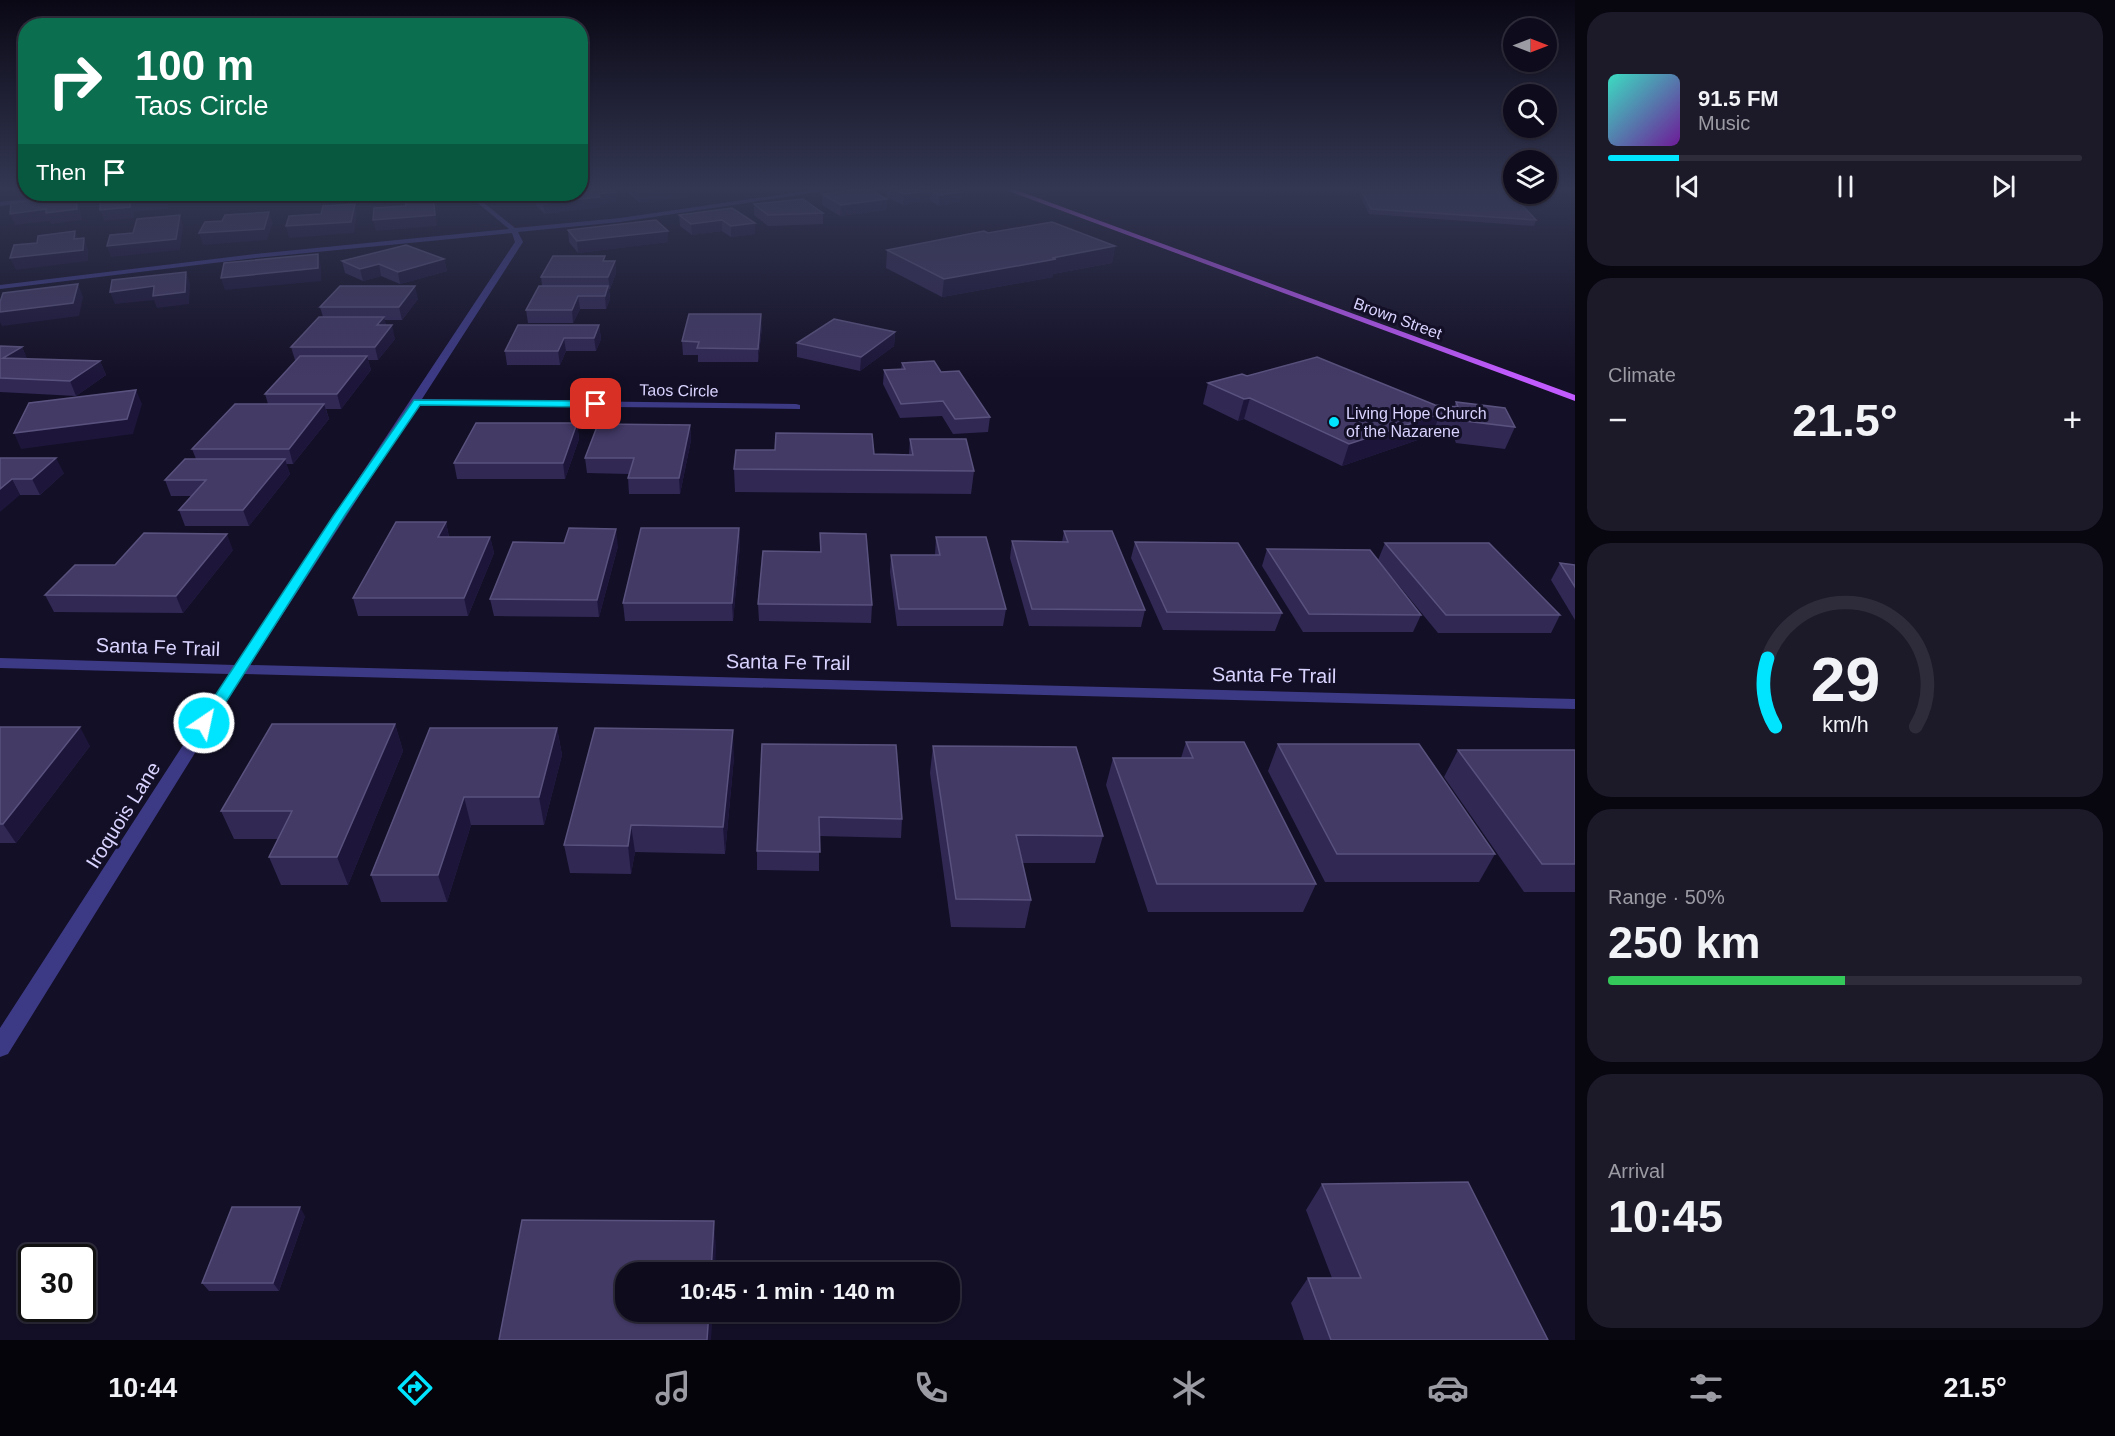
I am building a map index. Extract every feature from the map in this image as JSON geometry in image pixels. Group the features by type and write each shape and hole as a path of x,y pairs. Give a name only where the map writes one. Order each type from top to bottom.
{"main road":[{"name":"Brown Street","path":"1179,253 1575,398"}],"street":[{"path":"0,287 290,253"},
{"name":"Iroquois Lane","path":"0,1047 239,670 417,402 512,253"},
{"name":"Taos Circle","path":"417,402 796,406"},
{"name":"Santa Fe Trail","path":"0,663 1575,704"}],"building":[{"path":"12,253 60,253 10,258"},
{"path":"376,253 426,253 444,259 398,272 379,264 360,269 342,261"},
{"path":"892,253 1081,253 1052,258 1056,259 944,279"},
{"path":"318,254 318,268 221,278 224,263"},
{"path":"553,256 605,256 603,261 615,261 608,277 541,277"},
{"path":"186,272 185,292 153,296 154,286 110,292 112,280"},
{"path":"78,284 73,303 0,312 3,293"},
{"path":"340,286 415,286 399,307 320,307"},
{"path":"539,286 608,286 605,296 578,296 572,310 526,310"},
{"path":"689,314 761,314 758,349 697,348 699,342 682,341"},
{"path":"319,317 384,317 377,325 392,325 375,347 291,347"},
{"path":"834,319 895,332 861,357 797,343"},
{"path":"518,325 599,325 594,338 564,338 558,351 505,351"},
{"path":"0,346 22,347 3,358 100,361 70,381 0,378"},
{"path":"300,356 367,356 337,394 265,394"},
{"path":"1317,357 1435,405 1458,407 1456,402 1505,408 1515,427 1465,421 1463,416 1440,414 1349,444 1250,398 1244,399 1208,383 1242,374 1247,376"},
{"path":"934,361 941,372 959,371 990,417 955,419 943,401 901,404 884,370 905,369 902,363"},
{"path":"136,390 127,419 14,433 29,403"},
{"path":"235,404 324,404 289,449 192,449"},
{"path":"476,423 577,423 563,463 454,463"},
{"path":"598,424 690,425 679,478 628,478 634,458 585,458"},
{"path":"776,433 872,434 874,454 913,455 910,439 966,439 974,471 734,469 736,450 775,450"},
{"path":"0,458 56,458 32,479 12,479 0,489"},
{"path":"185,459 285,459 243,510 179,510 206,480 165,480"},
{"path":"396,522 446,522 438,537 490,537 464,598 353,598"},
{"path":"569,528 616,529 597,600 490,599 513,542 564,543"},
{"path":"641,528 739,528 732,603 623,603"},
{"path":"1064,531 1112,531 1145,610 1032,609 1012,541 1068,542"},
{"path":"144,533 227,534 176,596 45,595 75,565 115,565"},
{"path":"820,533 866,534 872,605 758,604 763,551 821,552"},
{"path":"936,537 986,537 1006,609 899,609 891,555 940,555"},
{"path":"1135,542 1238,543 1282,613 1167,612"},
{"path":"1385,543 1489,543 1560,615 1446,615"},
{"path":"1267,549 1370,550 1421,615 1309,614"},
{"path":"1560,563 1575,565 1575,587"},
{"path":"272,724 395,724 337,857 269,857 292,811 221,811"},
{"path":"0,727 80,727 3,824 0,824"},
{"path":"430,728 557,728 539,797 464,797 438,875 371,875"},
{"path":"595,728 733,730 723,827 631,825 628,846 564,845"},
{"path":"1186,742 1244,742 1316,884 1157,884 1113,758 1193,758"},
{"path":"762,744 896,745 902,819 819,817 820,852 757,851"},
{"path":"1278,744 1419,744 1495,854 1337,854"},
{"path":"933,746 1076,747 1103,836 1016,835 1031,900 956,899"},
{"path":"1458,750 1575,750 1575,864 1542,864"},
{"path":"1468,1182 1548,1340 1331,1340 1308,1278 1361,1278 1322,1184"},
{"path":"232,1207 300,1207 273,1283 202,1283"},
{"path":"522,1220 714,1221 712,1262 615,1262 615,1322 708,1322 707,1340 499,1340"}],"place":[{"name":"Living Hope Church of the Nazarene","path":"1334,422"}],"route":[{"path":"204,723 417,402 596,404"}]}
